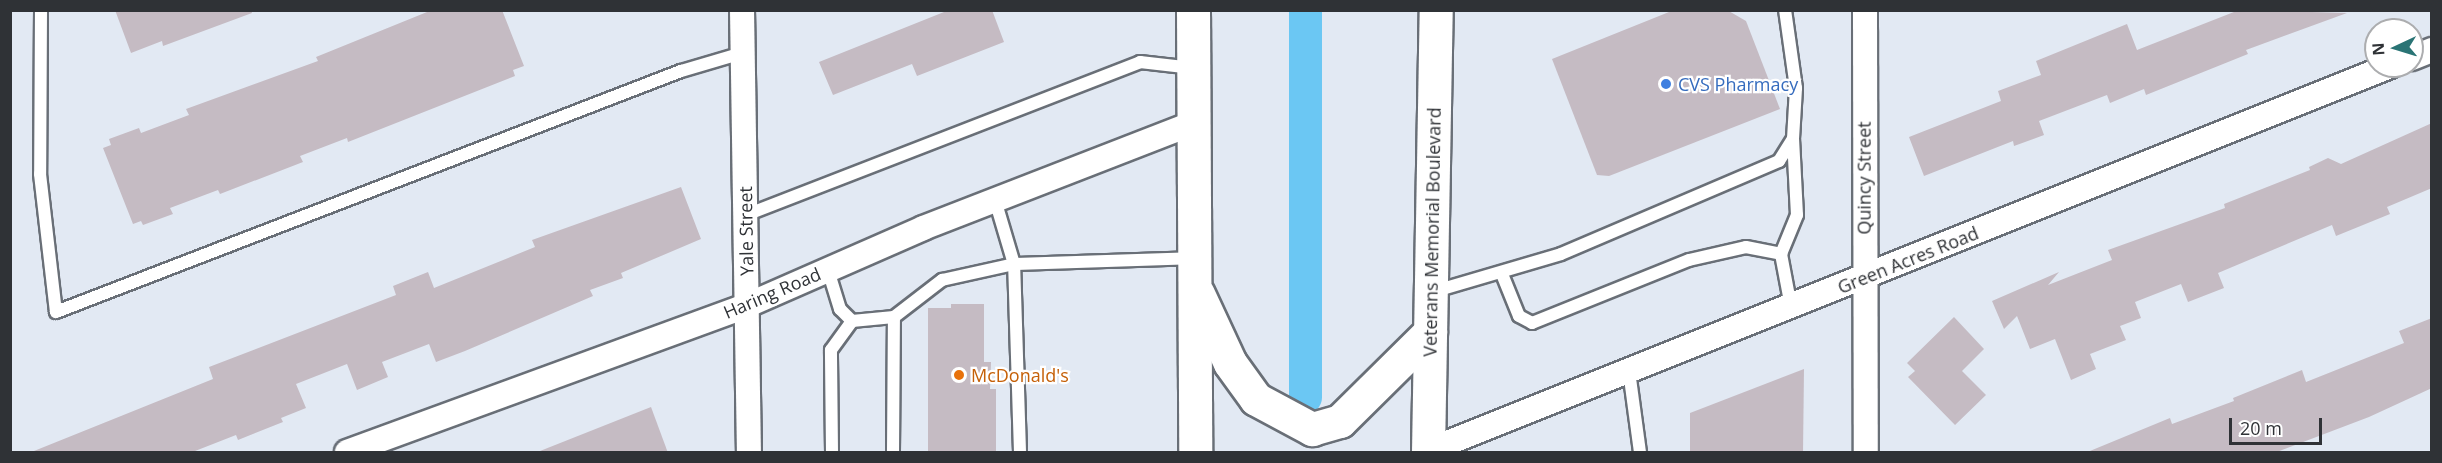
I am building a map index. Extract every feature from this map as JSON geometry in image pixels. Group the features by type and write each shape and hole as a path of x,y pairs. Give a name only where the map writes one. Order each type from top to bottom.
{"main road":[{"path":"1193,10 1196,453"},
{"name":"Veterans Memorial Boulevard","path":"1427,452 1442,13"},
{"path":"1193,271 1230,363 1256,399 1312,429 1340,421 1430,332"}],"street":[{"name":"Yale Street","path":"742,10 749,453"},
{"name":"Quincy Street","path":"1864,10 1863,278 1866,453"},
{"name":"Green Acres Road","path":"1427,452 2364,76"},
{"name":"Haring Road","path":"347,453 748,305 995,200 1194,123"}],"lane":[{"path":"41,10 40,174 56,312 681,71 742,53"},
{"path":"1785,10 1796,88 1792,139 1797,215 1780,254 1791,307"},
{"path":"746,215 1140,62 1193,68"},
{"path":"1431,292 1502,274 1561,254 1779,161 1792,139"},
{"path":"995,200 1014,264 1020,453"},
{"path":"1502,274 1519,316 1532,323 1689,260 1746,247 1780,254"},
{"path":"832,453 831,350 852,321 894,317 942,280 1014,264 1193,271"},
{"path":"828,270 840,309 852,321"},
{"path":"892,453 894,317"},
{"path":"1629,371 1640,453"}],"building":[{"path":"115,10 251,10 252,13 163,46 162,41 131,53"},
{"path":"432,10 502,10 524,66 513,70 515,76 348,142 347,138 300,156 303,162 220,194 218,190 170,208 173,214 143,225 141,221 133,224 103,148 111,145 109,139 139,128 141,133 189,115 186,109 318,61 316,57"},
{"path":"949,10 992,10 1004,42 917,76 912,64 833,95 819,62"},
{"name":"CVS Pharmacy","path":"1674,10 1727,10 1746,21 1780,109 1609,176 1597,175 1552,59"},
{"path":"2239,10 2347,13 2246,50 2248,54 2146,95 2144,89 2110,103 2107,95 2039,121 2044,135 2014,146 2013,141 1924,176 1909,137 2001,101 1998,91 2041,75 2036,61 2127,24 2137,50"},
{"path":"2432,123 2432,188 2387,207 2390,214 2336,236 2332,225 2218,273 2224,288 2188,302 2181,284 2135,302 2141,318 2120,326 2126,340 2090,354 2096,369 2071,380 2055,339 2030,349 2017,316 2004,329 1992,301 2059,272 2048,285 2112,260 2108,250 2225,208 2224,204 2310,170 2309,167 2328,158 2341,164"},
{"path":"681,187 701,239 621,273 623,278 590,290 593,296 465,351 436,362 429,344 382,362 388,377 357,390 347,364 296,384 306,408 281,418 283,422 238,440 236,435 190,453 29,453 213,379 209,367 396,295 393,286 428,272 434,288 535,247 532,240"},
{"name":"McDonald's","path":"951,304 984,304 984,362 991,362 990,389 996,389 996,453 928,453 928,308 951,308"},
{"path":"1954,317 1984,349 1962,371 1986,395 1955,425 1908,377 1915,371 1907,363"},
{"path":"2432,318 2432,388 2369,417 2274,453 2085,453 2170,418 2172,424 2234,401 2233,398 2302,370 2306,382 2404,343 2399,331"},
{"path":"1804,369 1803,453 1690,453 1690,413"},
{"path":"651,407 668,453 540,453 540,451"}],"waterway":[{"path":"1305,10 1305,397"}],"place":[{"name":"CVS Pharmacy","path":"1666,84"},
{"name":"McDonald's","path":"959,375"}]}
